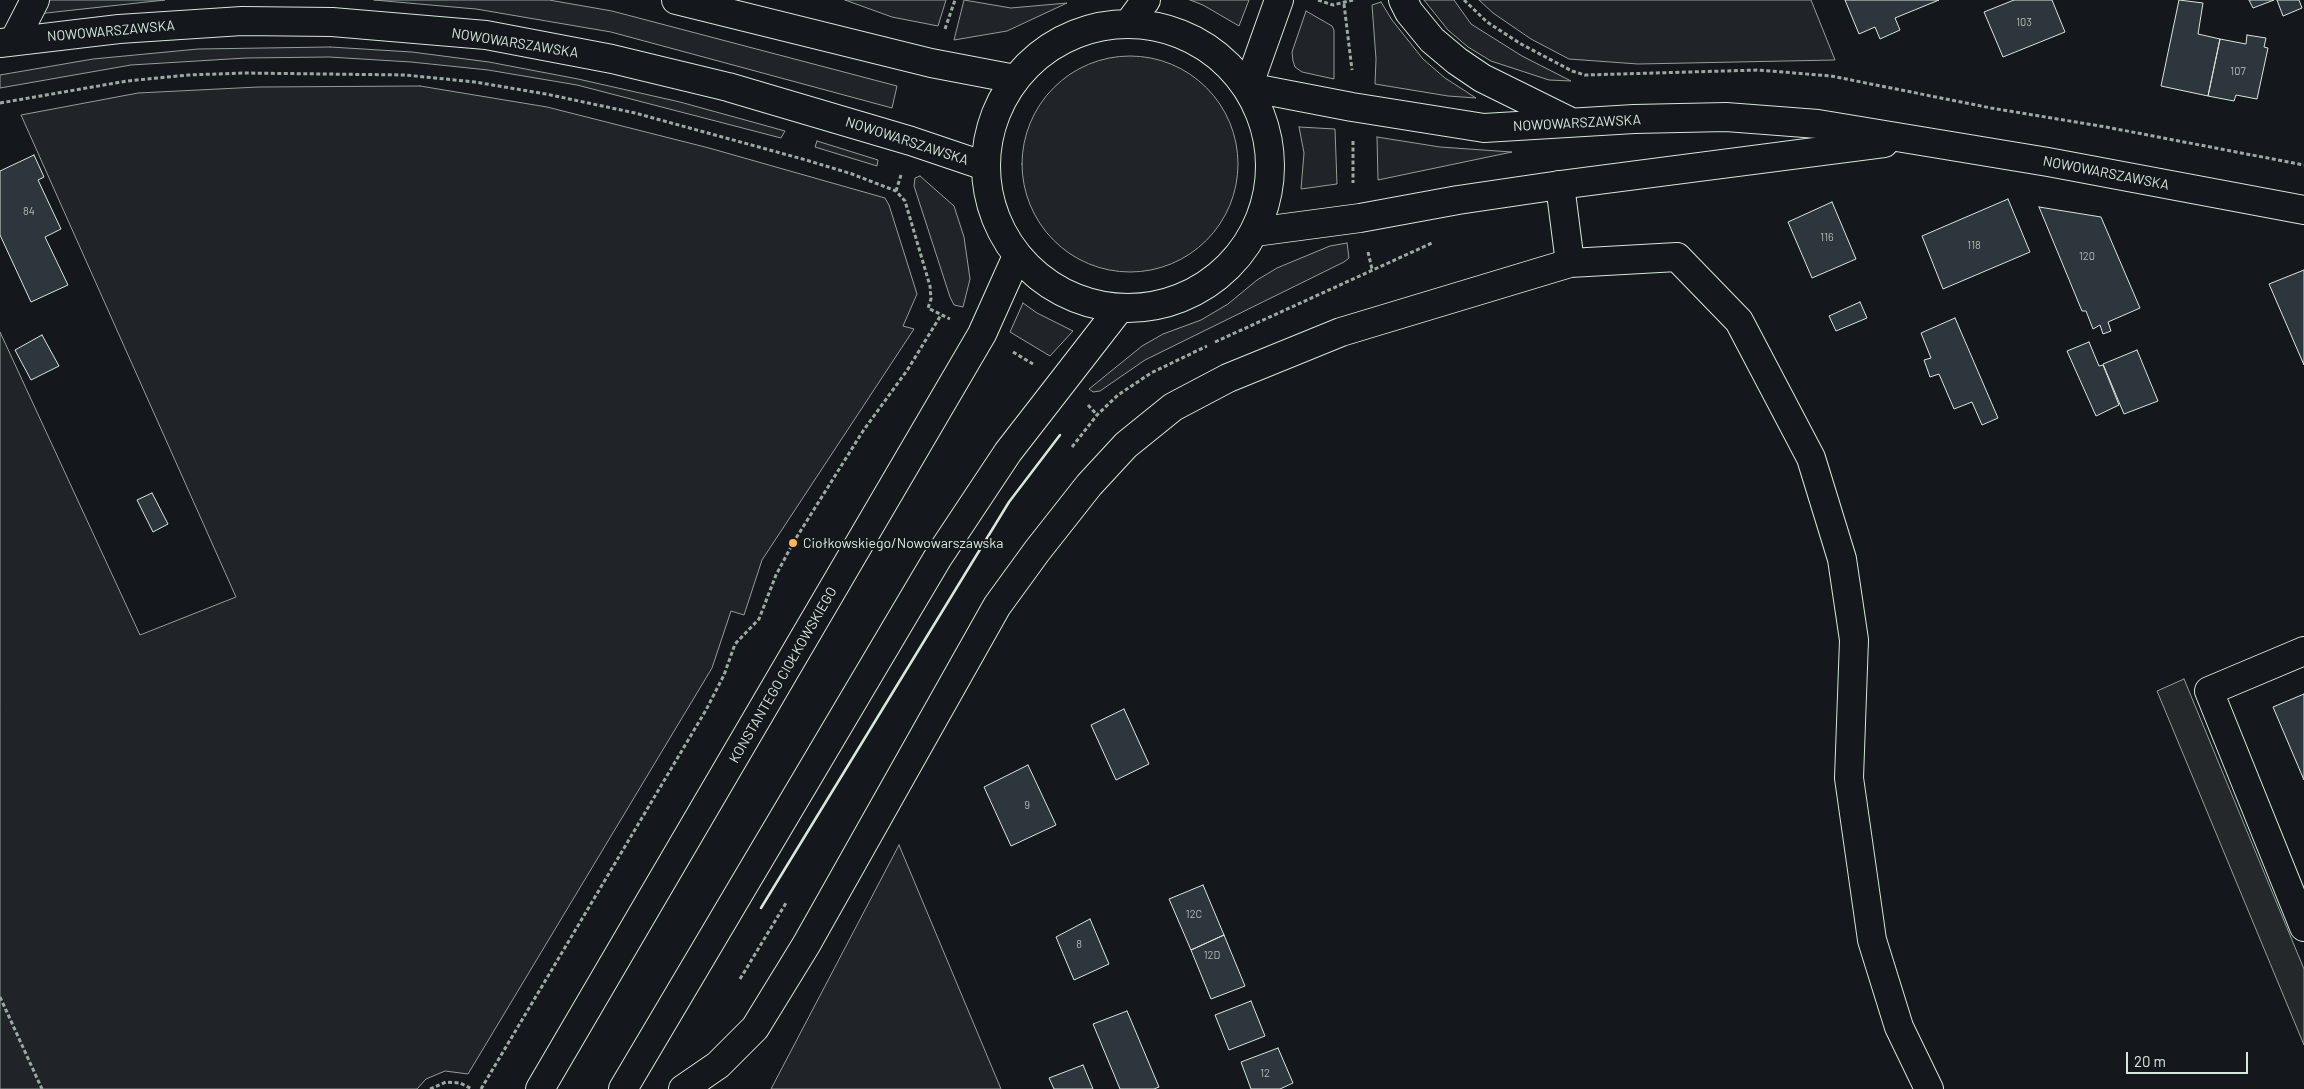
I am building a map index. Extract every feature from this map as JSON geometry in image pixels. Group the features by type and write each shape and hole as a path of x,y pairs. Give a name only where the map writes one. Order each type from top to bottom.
{"main road":[{"path":"7,42 35,0"},
{"path":"676,0 931,63 1015,79"},
{"path":"1129,23 1146,0"},
{"path":"1248,87 1279,0"},
{"path":"1403,0 1409,12 1432,40 1456,61 1482,78 1572,123"},
{"name":"NOWOWARSZAWSKA","path":"7,42 119,29 242,22 332,22 486,35 612,59 728,86 911,141 985,166"},
{"path":"1129,23 1164,27 1197,40 1225,60 1248,87 1264,121 1271,158 1268,196 1255,232 1237,259 1212,282 1183,297 1152,307 1118,309 1090,304 1062,292 1038,276 1017,256 1000,229 989,199 985,166 988,135 998,105 1015,79 1038,55 1066,37 1096,26 1129,23"},
{"name":"NOWOWARSZAWSKA","path":"1248,87 1352,107 1484,128 1726,117 1818,124 2048,162 2304,210"},
{"name":"NOWOWARSZAWSKA","path":"1255,232 1360,218 1458,200 1560,185 1908,140"},
{"path":"1560,185 1570,263"},
{"name":"KONSTANTEGO CIOŁKOWSKIEGO","path":"540,1089 982,334 1017,256"},
{"path":"683,1089 718,1065 755,1028 806,945 997,606 1089,485 1126,445 1173,407 1228,378 1341,332 1570,263 1677,257 1739,322 1811,458 1842,559 1854,640 1849,778 1872,940 1900,1027 1929,1089"},
{"path":"623,1089 937,560 1008,452 1118,309"},
{"path":"2304,651 2208,691 2304,927"}],"path":[{"path":"942,33 946,27 955,0"},
{"path":"1318,0 1333,5 1353,0"},
{"path":"1464,0 1487,22 1521,44 1572,71 1584,75 1758,70 1831,76 1991,108 2106,127 2304,165"},
{"path":"0,103 127,81 188,75 406,74 475,82 546,94 626,111 806,160 852,174 896,191 904,200 930,286 931,298 928,308 982,334 1063,382 1098,415"},
{"path":"1372,269 1436,240"},
{"path":"481,1089 706,710 724,675 735,644 759,619 776,575 793,543 864,431 908,369 941,315"},
{"path":"0,997 42,1089"},
{"path":"430,1089 446,1082 460,1083 472,1089"}],"shaded area":[{"path":"49,0 165,0 37,14"},
{"path":"374,0 549,0 612,11 897,86 892,108 611,32 476,9"},
{"path":"845,0 946,0 938,26 892,17"},
{"path":"964,0 1011,8 1067,3 1007,31 954,40"},
{"path":"1190,0 1249,0 1239,26 1203,5"},
{"path":"1424,0 1454,0 1471,24 1522,56 1571,81 1549,80 1491,61 1468,47 1448,30"},
{"path":"1479,0 1811,0 1835,60 1638,64 1569,59 1531,39 1493,13"},
{"path":"1381,2 1392,20 1423,59 1445,78 1476,98 1448,96 1375,84 1376,59 1372,5"},
{"path":"1306,11 1332,26 1334,30 1334,79 1302,72 1295,67 1292,52"},
{"path":"330,47 412,52 489,62 578,79 680,102 785,131 781,138 577,85 488,70 411,62 329,57 246,58 131,65 0,88 0,75 93,59 198,49"},
{"path":"1119,56 1141,56 1171,64 1190,74 1207,87 1220,104 1230,123 1238,153 1238,175 1230,205 1220,224 1207,241 1190,254 1161,268 1141,272 1119,272 1099,268 1079,259 1061,248 1046,233 1026,195 1022,175 1022,153 1026,133 1035,113 1046,95 1061,80 1099,60"},
{"path":"420,86 547,107 709,148 885,198 889,205 917,294 903,326 914,329 762,560 744,615 731,611 712,668 468,1074 445,1071 426,1079 417,1089 0,1089 0,332 140,635 236,597 21,115 138,93 258,87"},
{"path":"1299,127 1335,129 1337,184 1301,189 1304,153"},
{"path":"1377,137 1440,147 1512,152 1378,180"},
{"path":"817,141 878,160 877,166 815,147"},
{"path":"920,176 954,206 964,237 970,279 963,307 954,305 950,297 914,186 915,178"},
{"path":"1347,243 1349,258 1344,262 1145,360 1100,391 1093,392 1089,389 1142,346 1163,334 1201,320 1228,304 1257,280 1277,268 1330,246"},
{"path":"1023,303 1037,313 1073,331 1050,356 1010,332"},
{"path":"2184,679 2304,969 2304,1045 2157,691"},
{"path":"899,845 1001,1089 771,1089"}],"building":[{"path":"1845,0 1939,0 1895,18 1900,30 1880,39 1875,27 1859,34"},
{"path":"2014,0 2052,0 2065,32 2003,57 1984,12"},
{"path":"2179,0 2203,3 2198,34 2220,39 2208,96 2161,86"},
{"path":"2249,0 2274,0 2253,8"},
{"path":"2277,0 2299,0 2302,8 2283,16"},
{"path":"2247,35 2266,38 2264,47 2268,48 2257,99 2236,95 2234,101 2208,96 2220,39 2246,44"},
{"path":"34,155 44,177 38,180 61,229 45,237 68,285 31,302 0,235 0,171"},
{"path":"2008,199 2030,252 1943,289 1922,236"},
{"path":"1832,202 1856,259 1812,278 1788,222"},
{"path":"2039,207 2101,217 2140,308 2108,322 2111,331 2103,334 2100,325 2093,329 2086,311 2082,311"},
{"path":"2304,270 2304,365 2269,284"},
{"path":"1860,302 1867,318 1836,331 1829,316"},
{"path":"1955,318 1998,418 1982,425 1972,402 1954,409 1939,374 1930,377 1924,360 1931,358 1921,333"},
{"path":"42,335 59,366 31,380 15,350"},
{"path":"2089,342 2099,366 2103,365 2119,405 2096,416 2067,351"},
{"path":"2137,350 2158,401 2124,414 2103,364"},
{"path":"152,493 168,524 153,532 137,500"},
{"path":"2304,694 2304,780 2273,707"},
{"path":"1124,709 1149,764 1116,780 1091,725"},
{"path":"1028,765 1056,825 1011,846 984,787"},
{"path":"1203,885 1224,935 1191,950 1169,899"},
{"path":"1090,919 1109,964 1074,980 1056,937"},
{"path":"1224,935 1245,986 1211,999 1191,950"},
{"path":"1251,1001 1265,1036 1229,1050 1215,1015"},
{"path":"1127,1011 1159,1087 1154,1089 1120,1089 1093,1024"},
{"path":"1278,1048 1293,1083 1280,1089 1251,1089 1241,1062"},
{"path":"1083,1065 1093,1089 1054,1089 1049,1078"}],"wall":[{"path":"761,908 1009,502 1060,435"}],"place":[{"name":"Ciołkowskiego/Nowowarszawska","path":"793,543"}]}
